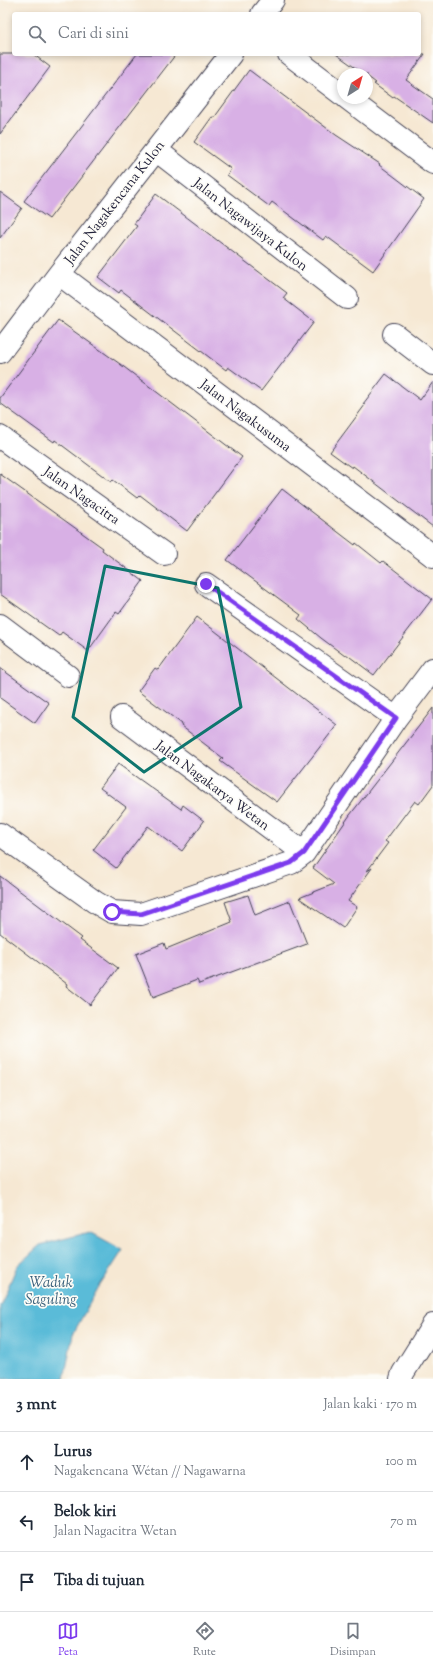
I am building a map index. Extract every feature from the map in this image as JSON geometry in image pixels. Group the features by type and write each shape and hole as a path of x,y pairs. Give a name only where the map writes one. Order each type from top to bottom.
{"street":[{"path":"264,12 273,0"},
{"name":"Jalan Nagakencana Kulon","path":"0,352 228,56"},
{"path":"292,56 337,90"},
{"path":"355,104 433,163"},
{"name":"Jalan Nagawijaya Kulon","path":"156,150 347,298"},
{"name":"Jalan Nagakusuma","path":"59,274 433,556"},
{"path":"394,334 433,364"},
{"name":"Jalan Nagacitra","path":"0,437 164,554"},
{"path":"206,584 396,718"},
{"path":"0,626 68,676"},
{"path":"0,834 95,902 112,912 141,914 291,863 304,853 396,718 433,669"},
{"name":"Jalan Nagakarya Wetan","path":"122,717 304,853"},
{"path":"401,1379 403,1373 433,1325"}],"highlighted area":[{"path":"105,566 218,588 241,707 144,772 73,717"}],"water":[{"name":"Waduk Saguling","path":"90,1232 123,1250 97,1290 73,1334 64,1379 0,1379 0,1306 17,1266 40,1245"}],"building":[{"path":"0,54 12,54 12,56 36,56 50,67 0,134"},
{"path":"421,54 425,54 406,80 433,99 433,123 394,96 393,98 374,84 376,83 373,81 373,68 356,68 339,56 421,56"},
{"path":"135,56 174,56 49,219 24,201"},
{"path":"249,70 336,135 380,164 379,165 424,199 373,271 326,236 323,240 272,202 269,206 227,175 231,169 194,142 212,117 214,118"},
{"path":"0,192 22,208 0,238"},
{"path":"156,194 287,293 283,298 314,322 261,391 228,367 226,370 121,290 119,293 98,277 137,226 134,224"},
{"path":"58,320 120,364 242,457 187,531 140,495 137,498 113,480 111,482 55,440 54,442 0,403 0,398"},
{"path":"386,374 420,400 433,382 433,527 353,466 352,468 330,452"},
{"path":"0,474 103,548 102,550 143,581 119,614 116,612 88,651 62,632 59,636 0,594"},
{"path":"282,489 355,545 356,543 381,563 383,561 432,599 374,675 321,638 298,619 301,615 227,560"},
{"path":"197,617 337,725 277,802 220,761 223,758 181,726 182,724 138,691 155,668 158,670"},
{"path":"0,668 49,703 35,723 0,698"},
{"path":"433,708 433,785 419,804 415,801 385,841 388,843 367,871 372,868 348,901 357,907 343,928 299,898 334,884 313,868 350,815"},
{"path":"118,764 181,809 183,805 204,821 182,851 148,826 116,868 93,850 126,807 100,788"},
{"path":"0,876 82,938 80,940 118,968 90,1005 66,986 67,984 0,933"},
{"path":"248,895 255,915 290,901 307,944 199,984 197,980 153,997 136,954 164,943 166,949 232,922 225,902"}],"route":[{"path":"112,912 141,914 291,863 304,853 396,718 206,584"}]}
